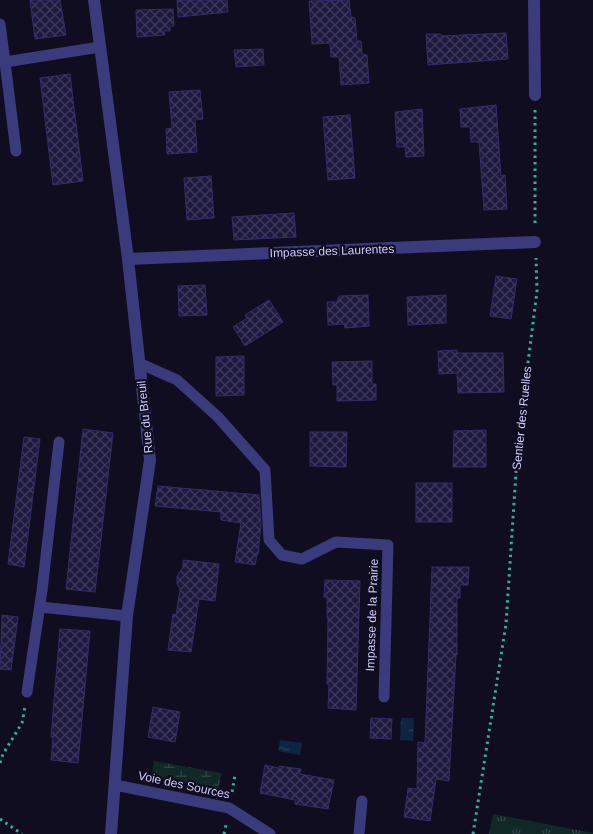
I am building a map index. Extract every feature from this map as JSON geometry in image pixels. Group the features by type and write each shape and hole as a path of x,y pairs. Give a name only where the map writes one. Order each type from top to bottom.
{"street":[{"name":"Rue du Breuil","path":"94,0 128,259 150,460 127,616 111,834"},
{"path":"534,0 535,94"},
{"name":"Impasse des Laurentes","path":"128,259 535,242"}],"lane":[{"path":"0,24 16,151"},
{"path":"5,62 100,47"},
{"name":"Impasse de la Prairie","path":"139,363 177,380 218,417 265,470 269,540 282,555 302,559 336,542 388,545 384,697"},
{"path":"27,692 40,607 59,442"},
{"path":"40,607 127,616"},
{"name":"Voie des Sources","path":"115,785 229,808 270,834"},
{"path":"359,834 362,801"}],"path":[{"name":"Sentier des Ruelles","path":"473,834 506,624 518,442 537,291 535,242 535,94"},
{"path":"0,763 3,754 22,723 27,692"},
{"path":"0,819 22,834"}],"green space":[{"path":"154,761 222,773 218,789 151,777"},
{"path":"493,814 593,833 593,834 489,834"}],"water":[{"path":"401,718 414,718 413,741 400,740"},
{"path":"280,740 302,743 300,755 278,751"}],"building":[{"path":"30,0 60,0 66,35 35,39"},
{"path":"177,0 227,0 228,12 178,17"},
{"path":"349,0 351,17 355,18 357,41 361,41 362,54 367,55 369,83 341,85 339,57 331,57 330,43 312,44 309,1"},
{"path":"173,9 174,26 170,26 170,31 164,31 165,35 137,37 136,10"},
{"path":"506,33 508,59 428,65 426,34 440,34 441,36"},
{"path":"263,49 264,65 236,67 234,50"},
{"path":"70,74 83,181 53,185 40,78"},
{"path":"200,90 203,119 195,120 197,152 167,154 166,129 172,128 169,92"},
{"path":"496,105 501,176 505,175 507,209 484,210 479,142 471,142 470,127 461,127 460,109"},
{"path":"422,109 424,156 406,157 405,147 397,147 395,112"},
{"path":"350,115 355,178 328,180 323,117"},
{"path":"211,176 214,218 187,220 184,178"},
{"path":"294,213 296,237 234,240 232,217"},
{"path":"496,276 517,279 511,319 490,316"},
{"path":"205,285 207,315 179,316 178,286"},
{"path":"368,295 369,326 345,328 344,324 328,325 327,302 337,302 339,296"},
{"path":"446,295 446,323 408,325 407,297"},
{"path":"269,300 283,322 245,346 233,327 247,318 245,315"},
{"path":"457,350 457,353 503,353 504,392 458,393 457,373 439,374 438,351"},
{"path":"244,356 244,395 216,396 216,357"},
{"path":"372,361 372,384 376,384 376,400 337,401 337,385 333,385 332,362"},
{"path":"83,429 113,433 95,592 66,589"},
{"path":"486,430 486,467 453,467 454,431"},
{"path":"310,432 347,432 346,467 310,466"},
{"path":"24,437 40,439 24,567 8,564"},
{"path":"416,483 452,483 452,522 416,522"},
{"path":"158,486 259,495 261,525 255,565 235,562 241,523 221,520 221,512 155,506"},
{"path":"183,560 219,564 215,601 199,599 191,652 168,650 173,614 176,615 180,589 177,584 177,576 183,567"},
{"path":"432,567 469,567 468,585 460,585 460,598 457,598 457,655 449,781 436,779 430,821 404,817 408,788 417,789 418,742 425,743"},
{"path":"325,580 360,581 356,710 328,708 328,618 327,597 324,597"},
{"path":"2,615 18,617 11,670 0,669"},
{"path":"60,629 90,631 78,763 51,760 53,738 51,737"},
{"path":"153,707 180,712 175,742 148,737"},
{"path":"371,718 392,719 391,739 370,738"},
{"path":"265,765 301,769 300,774 334,780 328,809 295,804 295,800 260,793"}]}
